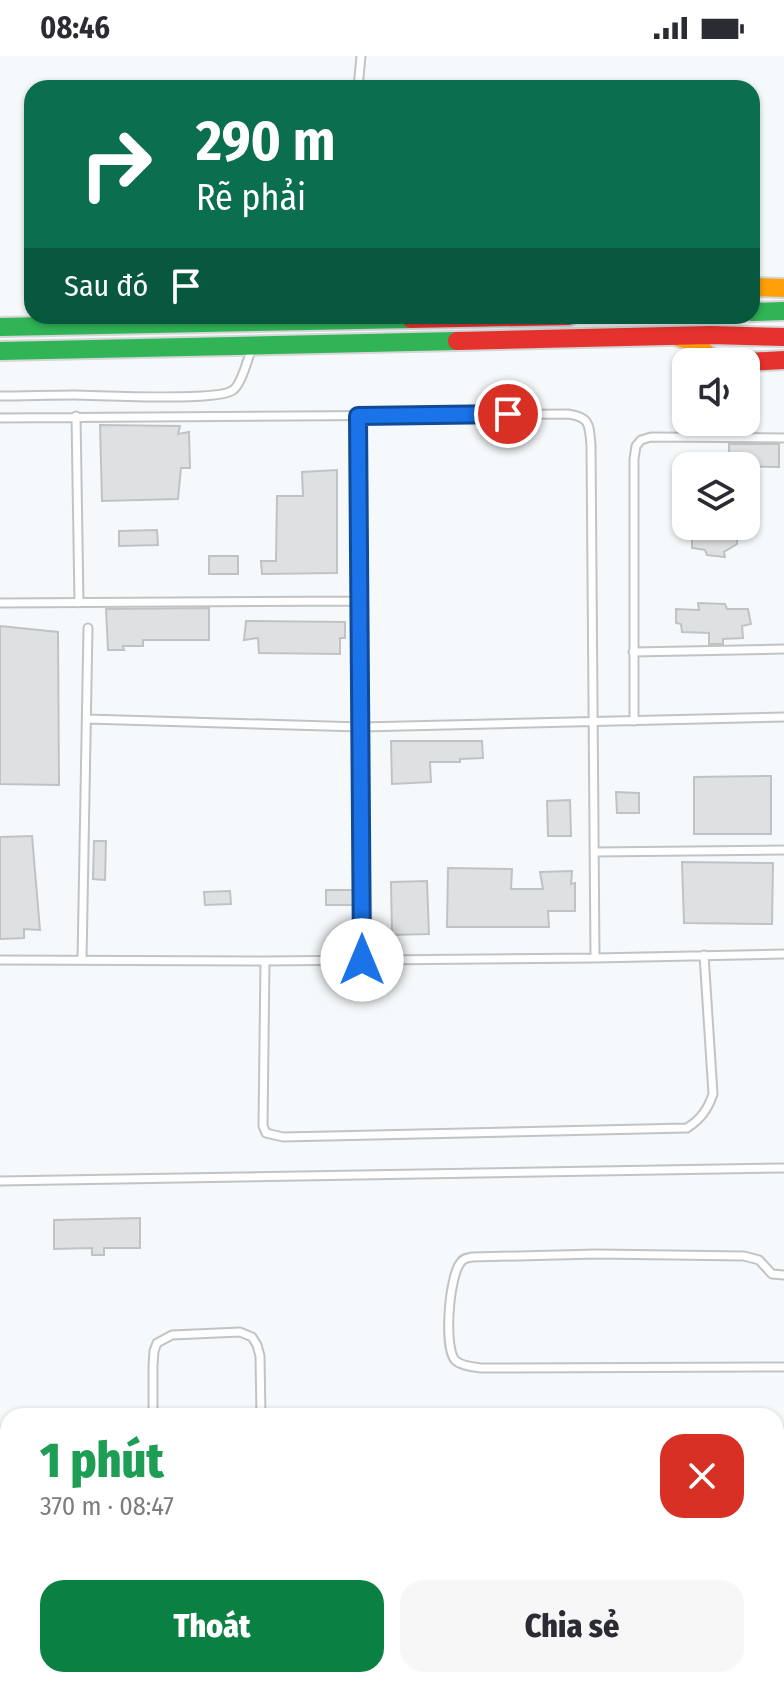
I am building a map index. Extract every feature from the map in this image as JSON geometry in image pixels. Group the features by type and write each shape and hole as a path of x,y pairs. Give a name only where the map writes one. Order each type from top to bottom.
{"highway":[{"path":"760,287 784,288"},
{"path":"760,312 784,311"},
{"path":"0,327 152,324"},
{"path":"0,351 711,335 784,337"},
{"path":"674,337 695,342 701,348"},
{"path":"760,361 784,360"}],"lane":[{"path":"359,80 361,56"},
{"path":"0,396 195,397 229,393 237,386 254,346 254,324"},
{"path":"0,418 568,414 586,420 591,445 595,958"},
{"path":"76,416 79,603"},
{"path":"358,416 362,960"},
{"path":"634,721 636,446 641,440 651,437 784,438"},
{"path":"0,603 360,601"},
{"path":"82,960 88,628"},
{"path":"633,652 784,649"},
{"path":"87,719 361,727 784,717"},
{"path":"594,852 784,850"},
{"path":"0,960 265,961 784,954"},
{"path":"265,961 263,1126 266,1133 283,1137 687,1128 698,1121 713,1094 704,955"},
{"path":"0,1181 784,1168"},
{"path":"784,1275 772,1274 759,1260 744,1256 597,1254 472,1257 460,1262 449,1294 452,1355 457,1362 466,1366 567,1369 784,1367"},
{"path":"153,1408 153,1366 157,1343 172,1335 240,1332 252,1337 257,1345 261,1408"}],"building":[{"path":"100,425 180,426 178,434 189,432 190,468 181,468 178,499 102,501"},
{"path":"729,444 779,444 779,467 760,467 760,452 729,452"},
{"path":"337,470 337,573 262,574 261,561 276,561 277,496 303,496 302,472"},
{"path":"157,530 158,545 119,546 119,531"},
{"path":"692,540 737,540 737,544 724,552 725,557 707,555 705,550 692,548"},
{"path":"209,556 238,556 238,574 209,574"},
{"path":"698,603 725,604 727,609 748,609 751,624 742,626 743,638 723,639 723,644 709,644 709,633 682,632 681,624 676,623 676,609 699,610"},
{"path":"209,608 209,640 143,640 143,646 108,650 106,609"},
{"path":"246,621 345,622 345,638 340,638 340,654 259,653 258,638 244,640"},
{"path":"0,626 58,632 59,785 0,784"},
{"path":"391,741 482,741 483,758 430,762 431,782 392,784"},
{"path":"771,776 771,834 694,834 694,777"},
{"path":"616,792 639,793 639,813 617,813"},
{"path":"570,800 571,836 548,836 547,801"},
{"path":"32,836 40,930 24,929 24,938 0,939 0,837"},
{"path":"94,841 106,841 105,880 93,879"},
{"path":"682,862 773,863 772,924 684,923"},
{"path":"448,868 512,869 511,889 543,889 540,872 572,871 575,911 548,911 549,927 447,927"},
{"path":"427,881 429,934 392,935 391,882"},
{"path":"326,890 353,890 353,905 326,905"},
{"path":"230,891 231,904 205,905 204,892"},
{"path":"140,1218 140,1248 104,1248 104,1255 92,1255 92,1248 54,1249 54,1220"}],"traffic: fast":[{"path":"760,312 784,311"},
{"path":"0,327 154,324"},
{"path":"0,351 457,341"}],"traffic: slow":[{"path":"760,287 784,288"},
{"path":"678,337 695,342 701,348"}],"traffic: jam":[{"path":"457,341 711,335 784,337"},
{"path":"760,361 784,360"}],"route":[{"path":"362,960 358,416 508,414"}]}
